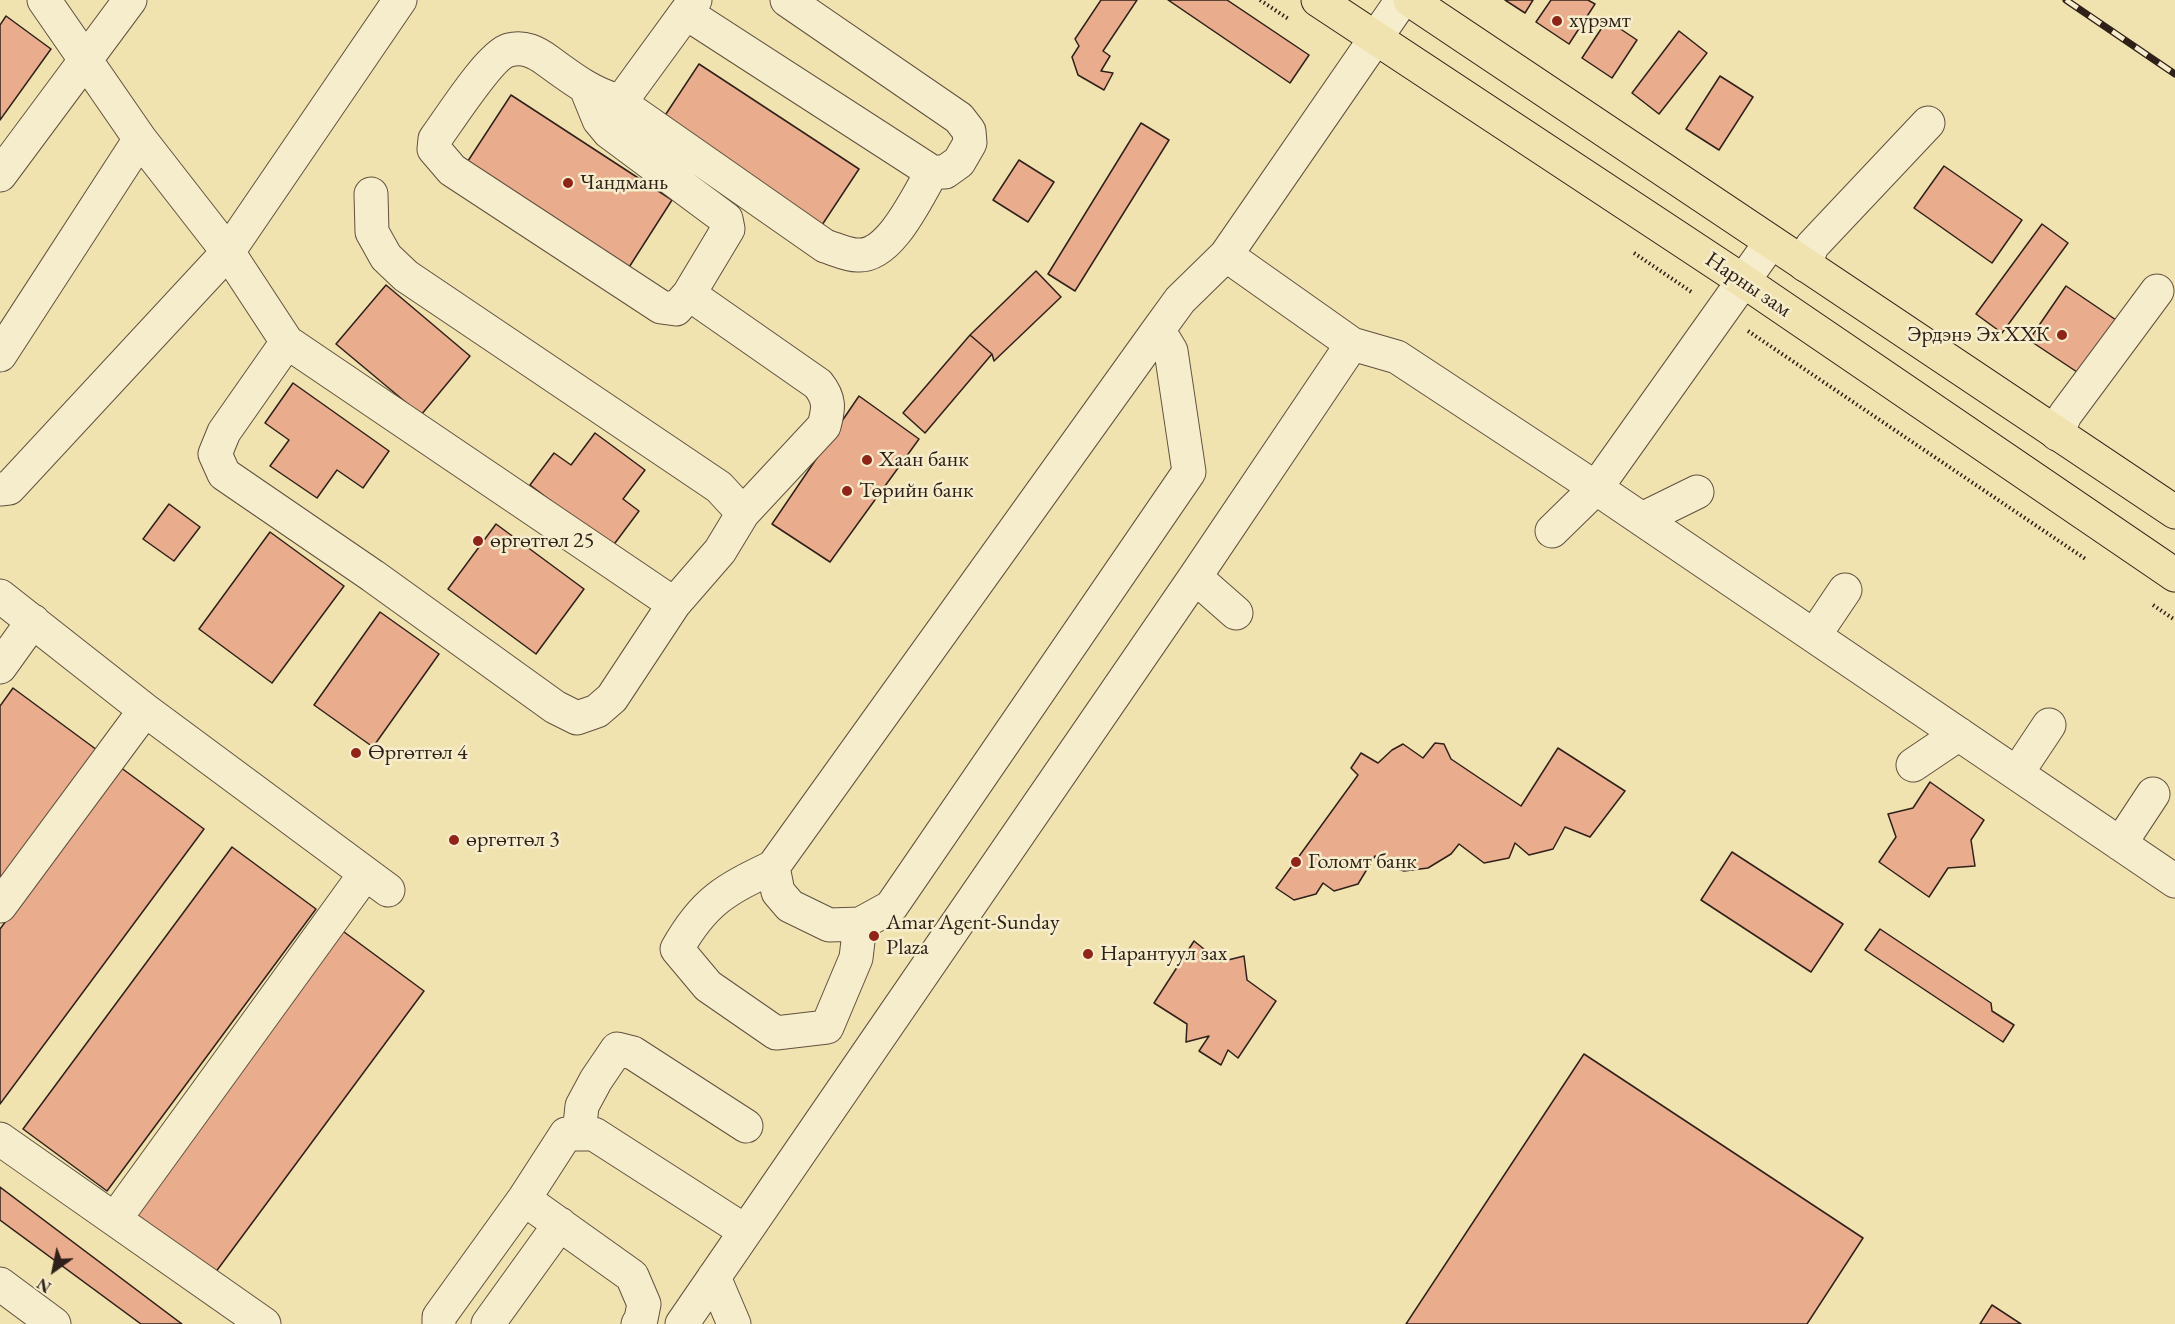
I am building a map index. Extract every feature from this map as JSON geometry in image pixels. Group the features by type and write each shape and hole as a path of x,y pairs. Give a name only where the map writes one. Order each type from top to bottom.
{"main road":[{"name":"Нарны зам","path":"1318,0 1745,282 2175,574"},
{"path":"1410,0 2175,512"}],"street":[{"path":"44,0 140,139 228,252 287,342 674,604"},
{"path":"0,175 130,0"},
{"path":"0,489 9,488 228,252 400,0"},
{"path":"616,100 626,96 691,7 932,172 945,172 959,162 970,143 969,131 959,118 787,0"},
{"path":"860,924 856,958 827,1028 777,1033 708,986 677,949 689,928 711,902 735,886 773,867 1180,300 1226,255 1402,0"},
{"path":"586,88 599,120 609,132 726,219 728,229 689,294 676,309 661,307 452,170 434,149 435,139 492,62 506,51 520,48 534,52 586,88 616,100 825,246 857,255 873,252 891,238 932,172"},
{"path":"1805,265 1812,246 1928,123"},
{"path":"0,355 140,139"},
{"path":"371,194 372,232 386,257 406,276 719,487 743,513"},
{"path":"1552,531 1596,488 1772,242"},
{"path":"1226,255 1352,344 1397,357 1596,488 2175,881"},
{"path":"2057,434 2065,415 2157,291"},
{"path":"287,342 224,432 215,454 224,474 373,576 555,707 577,718 597,711 612,698 674,604 720,551 743,513 824,426 829,407 826,394 818,384 689,294"},
{"path":"773,867 778,892 790,906 829,925 860,924 891,907 1189,472 1171,351 1156,333"},
{"path":"682,1324 1195,577 1352,344"},
{"path":"1642,519 1697,492"},
{"path":"1195,577 1236,613"},
{"path":"1814,636 1845,590"},
{"path":"0,596 145,710 376,882 115,1219"},
{"path":"0,667 33,621"},
{"path":"0,906 145,710"},
{"path":"2017,773 2049,725"},
{"path":"1913,765 1959,734"},
{"path":"2120,844 2153,794"},
{"path":"579,1134 582,1106 616,1049 633,1053 746,1126"},
{"path":"439,1324 439,1317 524,1199 566,1134 594,1134 745,1232"},
{"path":"0,1139 264,1324"},
{"path":"524,1199 632,1276 644,1304 638,1324"},
{"path":"488,1324 560,1224"},
{"path":"714,1277 734,1324"},
{"path":"0,1284 54,1324"}],"building":[{"path":"1101,0 1137,0 1103,51 1110,56 1101,71 1113,73 1104,90 1078,75 1072,57 1079,46 1075,39"},
{"path":"1168,0 1227,0 1309,55 1290,83"},
{"path":"1505,0 1533,0 1525,13"},
{"path":"1551,0 1588,0 1595,4 1569,44 1536,22"},
{"path":"6,16 51,49 0,120 0,25"},
{"path":"1607,20 1637,40 1612,78 1582,58"},
{"path":"1679,31 1707,53 1659,114 1632,93"},
{"path":"699,64 859,169 822,225 662,120"},
{"path":"1720,76 1753,97 1719,150 1686,129"},
{"name":"Чандмань","path":"511,95 672,200 626,272 464,167"},
{"path":"1141,123 1169,140 1075,291 1048,274"},
{"path":"1019,160 1054,182 1028,222 993,200"},
{"path":"1944,166 2022,220 1992,263 1914,208"},
{"path":"2042,224 2068,243 2002,333 1976,314"},
{"path":"1036,271 1061,297 994,361 992,354 970,335"},
{"path":"386,285 470,356 421,415 336,344"},
{"path":"2066,286 2122,324 2086,378 2029,340"},
{"path":"970,335 992,354 925,433 903,413"},
{"path":"293,383 389,451 363,488 337,470 317,498 270,466 289,440 265,423"},
{"path":"859,396 919,439 830,562 772,524"},
{"path":"595,433 645,470 623,499 639,511 612,547 530,485 554,453 571,465"},
{"path":"169,504 200,527 174,561 143,539"},
{"path":"496,524 584,589 536,654 448,589"},
{"path":"270,532 344,586 272,683 199,629"},
{"path":"380,612 439,654 373,747 314,705"},
{"path":"13,688 97,750 0,881 0,706"},
{"path":"1435,743 1444,744 1451,759 1521,806 1558,748 1625,791 1590,837 1565,827 1553,849 1529,855 1515,843 1509,858 1484,863 1459,844 1451,854 1428,868 1404,871 1392,867 1375,856 1358,884 1334,891 1323,883 1316,894 1294,900 1276,888 1358,775 1351,768 1361,753 1378,763 1392,750 1403,744 1423,758"},
{"path":"120,767 204,829 0,1104 0,929"},
{"path":"1930,782 1984,820 1971,840 1975,866 1948,868 1929,897 1879,862 1896,837 1888,814 1913,808"},
{"path":"232,847 316,909 107,1191 23,1129"},
{"path":"1732,852 1843,924 1811,972 1701,900"},
{"path":"340,929 424,991 215,1273 132,1211"},
{"path":"1880,929 1991,1003 1992,1011 2014,1025 2003,1042 1865,950"},
{"path":"1194,941 1220,962 1244,956 1247,980 1276,1001 1238,1058 1228,1050 1221,1065 1199,1051 1209,1036 1186,1042 1187,1024 1154,1003"},
{"path":"1584,1054 1863,1238 1807,1324 1406,1324"},
{"path":"0,1187 182,1324 141,1324 0,1220"},
{"path":"1992,1305 2021,1324 1980,1324"}],"railway":[{"path":"2066,0 2175,74"}],"place":[{"name":"хүрэмт","path":"1557,21"},
{"name":"Чандмань","path":"568,183"},
{"name":"Эрдэнэ Эх ХХК","path":"2062,335"},
{"name":"Хаан банк","path":"867,460"},
{"name":"Төрийн банк","path":"847,491"},
{"name":"өргөтгөл 25","path":"478,541"},
{"name":"Өргөтгөл 4","path":"356,753"},
{"name":"өргөтгөл 3","path":"454,840"},
{"name":"Голомт банк","path":"1296,862"},
{"name":"Amar Agent-Sunday Plaza","path":"874,936"},
{"name":"Нарантуул зах","path":"1088,954"}]}
